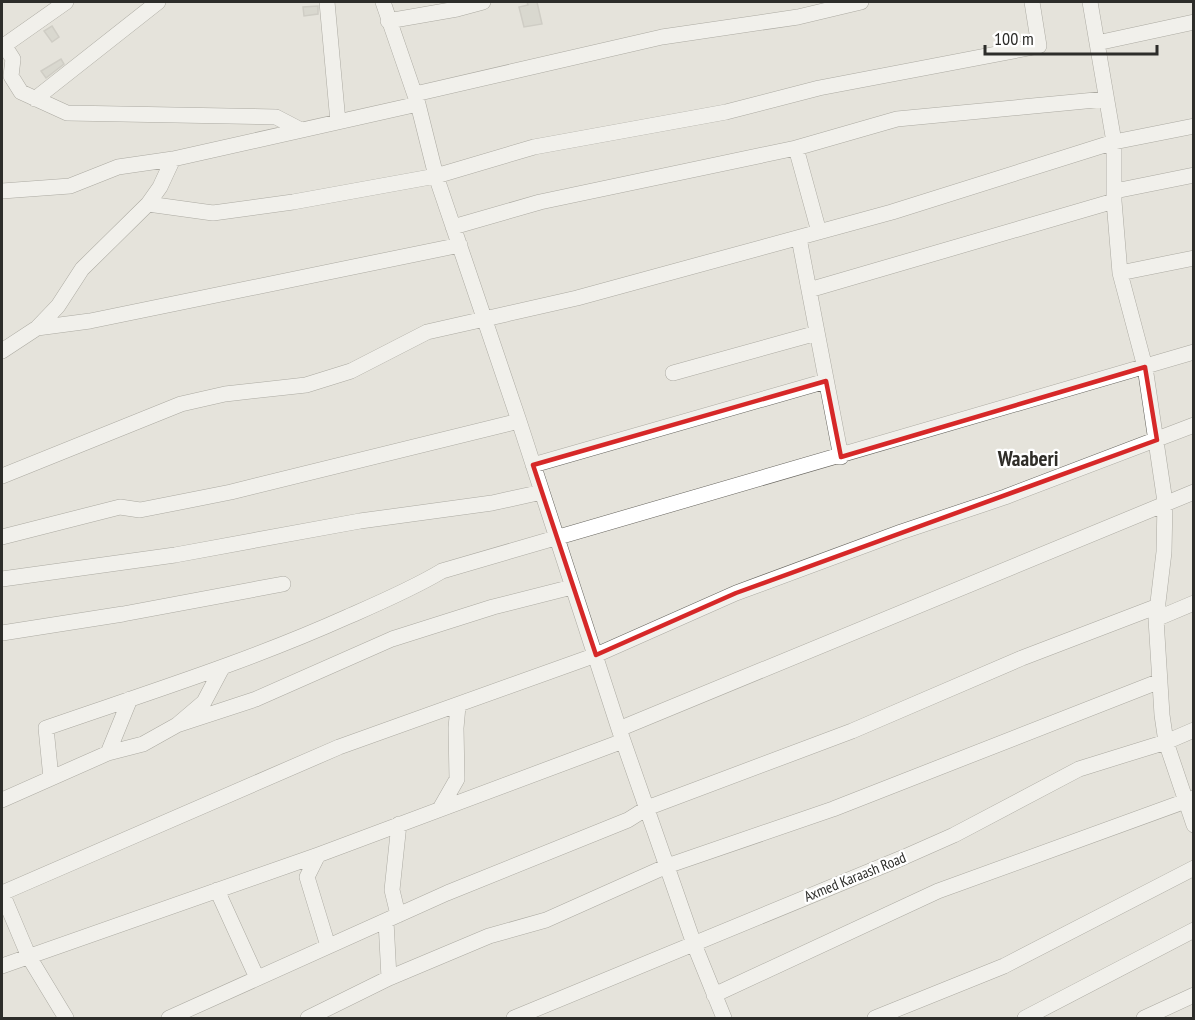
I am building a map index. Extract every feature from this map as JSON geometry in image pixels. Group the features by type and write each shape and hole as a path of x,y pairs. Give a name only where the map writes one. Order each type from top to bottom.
{"street":[{"path":"66,2 3,46 13,59 11,76 21,92 67,113 276,117 301,130"},
{"path":"35,99 158,2"},
{"path":"327,2 338,122"},
{"path":"382,2 416,99 436,176 486,320 621,735 694,944 724,1018"},
{"path":"388,21 483,2"},
{"path":"2,191 70,186 118,166 173,159 338,122 416,99 662,37 798,17 861,2"},
{"path":"148,204 213,213 293,202 436,176 534,147 726,112 819,88 1039,46 1032,2"},
{"path":"1090,2 1114,142 1120,273 1145,367 1165,502 1164,552 1157,613 1166,742 1190,799 1194,825"},
{"path":"1097,43 1194,22"},
{"path":"453,227 540,202 796,148 897,119 1106,99"},
{"path":"2,476 180,404 225,394 306,385 351,371 427,332 486,320 799,238 892,212 1114,142 1194,126"},
{"path":"796,148 819,232"},
{"path":"4,347 37,327 58,306 82,269 148,204 160,187 173,159"},
{"path":"809,290 1115,196 1194,176"},
{"path":"799,238 840,457"},
{"path":"37,327 90,321 460,245"},
{"path":"1120,273 1194,258"},
{"path":"673,373 817,333"},
{"path":"51,778 46,728 222,668 308,634 419,585 442,571 840,457 1194,352"},
{"path":"533,465 826,381"},
{"path":"2,537 120,507 140,510 231,492 519,421"},
{"path":"78,1018 63,1013 29,957 2,893 339,747 596,655 736,593 1194,425"},
{"path":"2,579 175,555 360,520 492,503 542,492"},
{"path":"2,966 318,855 399,824 621,735 1165,502 1194,492"},
{"path":"2,633 123,614 283,584"},
{"path":"2,800 108,753 143,744 177,725 256,699 392,639 494,607 572,587"},
{"path":"169,1018 392,918 628,820 646,808 852,731 1022,658 1194,603"},
{"path":"177,725 204,702 222,668"},
{"path":"308,1018 389,978 489,936 546,920 666,866 833,809 1160,681"},
{"path":"108,753 130,699"},
{"path":"441,807 458,779 456,728 458,705"},
{"name":"Axmed Karaash Road","path":"514,1018 954,835 1079,769 1166,742 1194,730"},
{"path":"714,995 938,891 1190,799"},
{"path":"389,978 392,890 399,824"},
{"path":"318,855 307,877 328,946"},
{"path":"875,1018 1004,966 1194,868"},
{"path":"217,890 257,978"},
{"path":"1025,1018 1194,930"},
{"path":"1144,1018 1194,995"}],"highlighted area":[{"path":"1145,367 1157,440 736,593 596,655 533,465 826,381 841,457"}],"building":[{"path":"527,2 537,2 542,24 524,27 519,7 528,5"},
{"path":"318,6 318,14 304,16 303,7"},
{"path":"52,26 59,37 52,42 44,31"},
{"path":"61,59 64,64 46,78 41,71"}],"district":[{"name":"Waaberi","path":"1028,459"}]}
